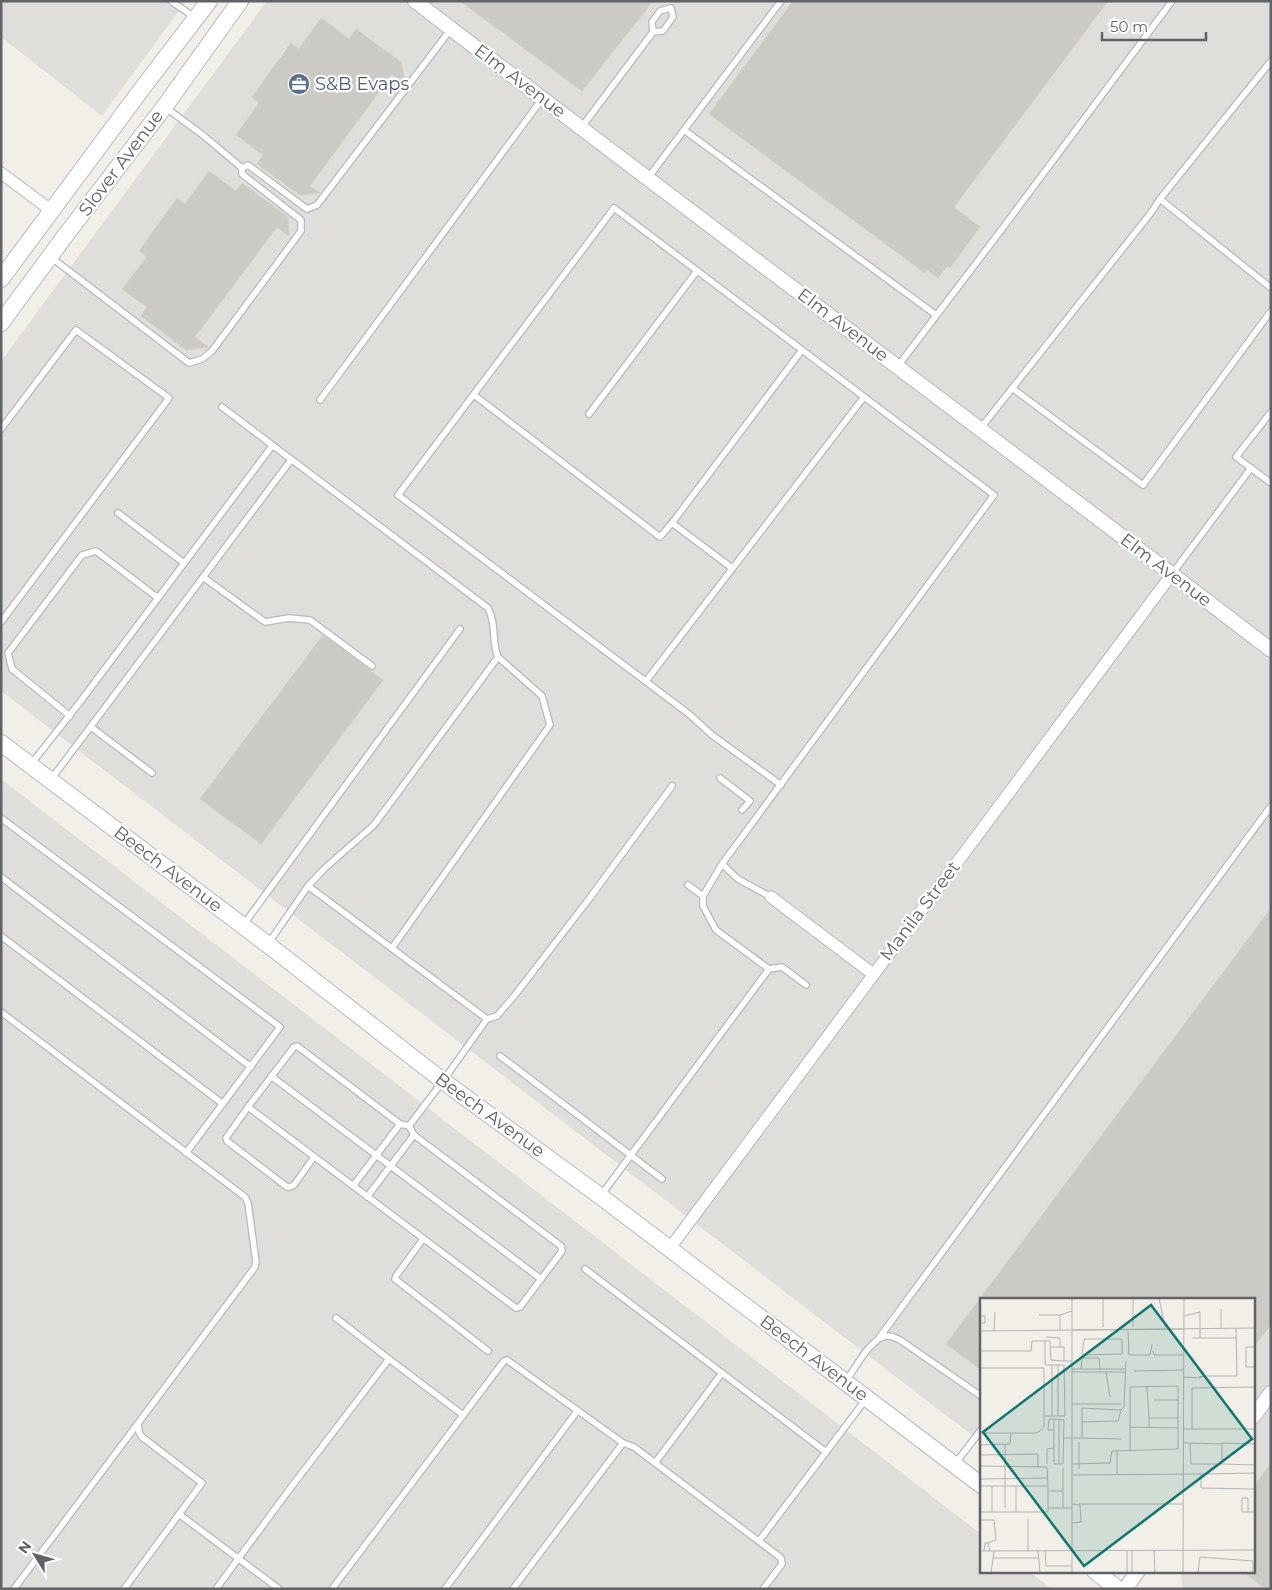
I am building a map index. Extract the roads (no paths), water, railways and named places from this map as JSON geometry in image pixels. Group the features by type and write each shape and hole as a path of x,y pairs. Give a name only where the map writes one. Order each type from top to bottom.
{"main road":[{"name":"Slover Avenue","path":"1,279 209,1"},
{"name":"Slover Avenue","path":"1,323 165,106 240,1"},
{"name":"Beech Avenue","path":"1,743 267,944 443,1081 670,1248 980,1484"},
{"path":"1096,1572 1118,1589"}],"street":[{"name":"Elm Avenue","path":"416,1 647,179 898,366 1271,650"},
{"path":"1,174 52,211"},
{"name":"Manila Street","path":"670,1248 1172,574"},
{"path":"771,896 873,974"},
{"path":"1254,1416 1271,1393"},
{"path":"1125,1589 1137,1572"}],"lane":[{"path":"171,1 196,18"},
{"path":"581,128 653,32 652,22 660,11 671,8 676,1"},
{"path":"647,179 781,1"},
{"path":"898,366 1172,1"},
{"path":"653,32 664,31 673,17 671,8"},
{"path":"242,168 248,165 307,209 318,205 451,28"},
{"path":"980,429 1271,61"},
{"path":"320,400 542,98"},
{"path":"50,257 189,363 202,359 212,351 301,231 301,220 242,174 242,168 165,106"},
{"path":"684,130 936,315"},
{"path":"1160,199 1271,288"},
{"path":"769,969 716,930 703,906 703,896 722,864 781,785 994,495 614,208 398,496 690,714 712,735 781,785"},
{"path":"589,414 697,270"},
{"path":"1012,388 1143,485 1271,311"},
{"path":"1,429 76,330 169,398 1,622"},
{"path":"474,395 660,537 802,350"},
{"path":"646,681 864,397"},
{"path":"222,407 488,608 492,616 494,647 498,658 542,696 550,725 392,948"},
{"path":"1271,412 1236,457 1271,483"},
{"path":"31,765 70,716 272,446"},
{"path":"50,780 291,460"},
{"path":"1172,574 1251,468"},
{"path":"118,514 184,563"},
{"path":"672,523 732,568"},
{"path":"70,716 12,670 8,653 82,555 96,551 158,598"},
{"path":"203,577 264,622 289,618 310,620 372,666"},
{"path":"243,926 460,630"},
{"path":"267,944 308,886 325,868 374,825 498,658"},
{"path":"91,727 152,773"},
{"path":"720,778 750,800 742,810"},
{"path":"409,1126 487,1020 497,1016 515,995 589,899 672,786"},
{"path":"845,1382 1271,806"},
{"path":"1,818 280,1027 186,1153"},
{"path":"722,864 738,879 771,896"},
{"path":"1,877 251,1067"},
{"path":"688,885 703,896"},
{"path":"308,886 487,1020"},
{"path":"1,936 223,1104"},
{"path":"600,1196 769,969 782,966 806,985"},
{"path":"1,1012 245,1197 248,1203 256,1262 255,1268 14,1589"},
{"path":"248,1107 516,1308 520,1308 562,1250 561,1246 414,1135 409,1126 400,1124 295,1046 271,1076 226,1136 227,1141 287,1187 294,1185 314,1157"},
{"path":"500,1056 662,1179"},
{"path":"271,1076 540,1280"},
{"path":"353,1186 400,1124"},
{"path":"367,1197 414,1135"},
{"path":"423,1239 395,1279 488,1351"},
{"path":"584,1269 826,1452"},
{"path":"336,1318 463,1415"},
{"path":"879,1338 888,1336 900,1340 980,1395"},
{"path":"216,1589 389,1359"},
{"path":"332,1589 504,1361 507,1360 623,1443 634,1447 781,1558 782,1564 763,1589"},
{"path":"655,1463 722,1373"},
{"path":"759,1541 867,1398"},
{"path":"445,1589 578,1410"},
{"path":"124,1589 202,1483 142,1437 138,1424"},
{"path":"954,1465 980,1431"},
{"path":"512,1589 623,1443"},
{"path":"179,1514 278,1589"}],"place":[{"name":"S&B Evaps","path":"299,84"}]}
